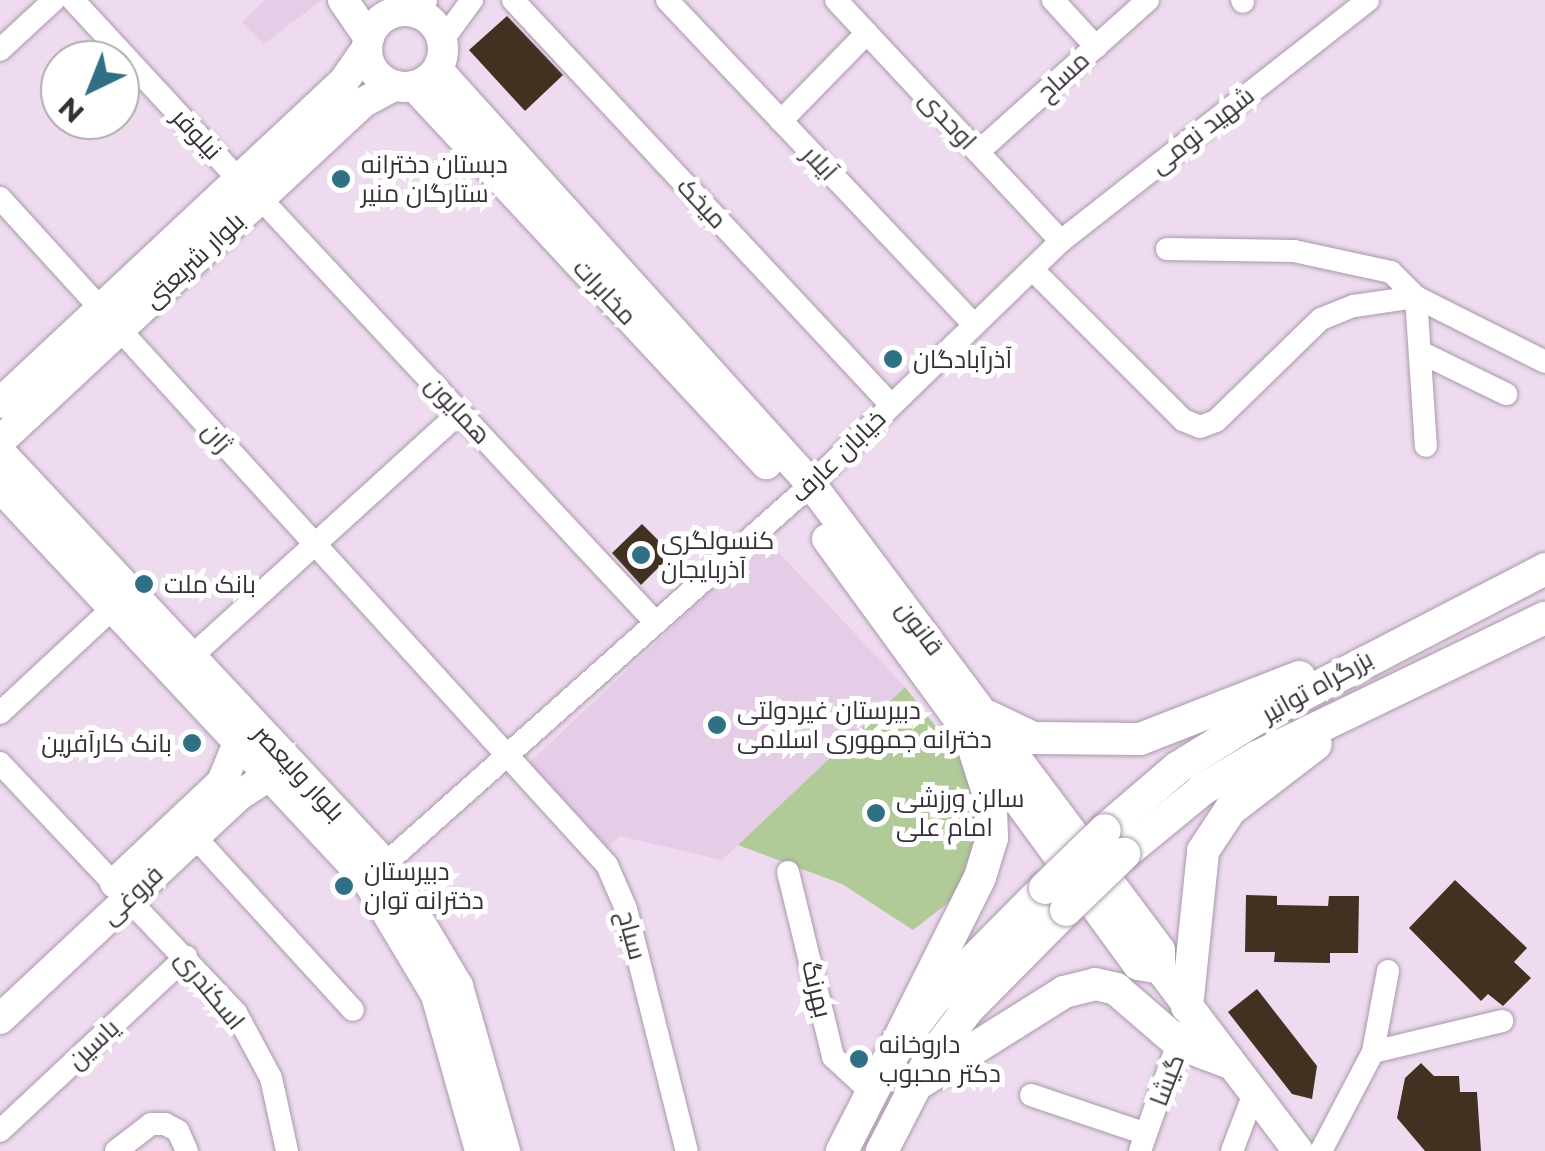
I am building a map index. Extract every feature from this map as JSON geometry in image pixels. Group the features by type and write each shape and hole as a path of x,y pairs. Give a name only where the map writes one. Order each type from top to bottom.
{"highway":[{"name":"بزرگراه توانیر","path":"1114,842 1177,768 1361,661 1545,569"},
{"name":"بزرگراه توانیر","path":"1114,842 1203,789 1545,618"},
{"path":"842,1151 980,878 992,838 991,802 978,724 1033,738 1140,739 1280,682 1361,661"},
{"path":"1187,1006 1202,851 1230,810 1372,702"},
{"path":"889,1058 933,1001 1055,899 1114,842"},
{"path":"888,1143 916,1085 968,1009 1055,899"},
{"path":"916,1085 1064,992 1095,984 1116,989 1180,1044 1228,1062"},
{"path":"824,1151 834,1128 870,1091"}],"main road":[{"path":"343,0 368,43 372,67 422,71 433,23 401,6 379,21 368,43"},
{"name":"بلوار شریعتى","path":"250,189 344,81 368,43"},
{"name":"بلوار شریعتى","path":"0,441 110,319 250,189 362,102 422,71"},
{"name":"مخابرات","path":"422,71 804,490"},
{"name":"بلوار شریعتى","path":"0,403 110,319"},
{"name":"بلوار ولیعصر","path":"0,452 238,743 367,880 405,935 436,995 480,1151"},
{"name":"بلوار ولیعصر","path":"0,488 113,608 191,657 385,864 458,986 505,1151"},
{"name":"قانون","path":"804,490 978,724 1138,965 1160,969 1298,1151"},
{"name":"فروغى","path":"1,1010 121,892 222,782 238,743"},
{"name":"فروغى","path":"121,892 269,776"}],"street":[{"path":"0,50 54,0"},
{"name":"نیلوفر","path":"73,0 250,189"},
{"name":"بلوار شریعتى","path":"422,71 472,0"},
{"name":"میخک","path":"513,0 892,405"},
{"name":"آیلار","path":"667,0 974,325"},
{"name":"اوحدی","path":"836,0 1061,241"},
{"path":"1052,0 1096,47"},
{"name":"مساح","path":"978,152 1148,0"},
{"name":"شهید نومی","path":"1061,241 1337,9 1368,0"},
{"path":"781,121 867,34"},
{"name":"همایون","path":"250,189 656,623"},
{"name":"ژان","path":"0,198 506,757"},
{"name":"خیابان عارف","path":"385,864 804,490 1061,241"},
{"path":"1168,249 1294,251 1390,272 1416,297 1545,362"},
{"path":"1032,269 1182,420 1200,426 1216,421 1321,319 1354,306 1416,297"},
{"path":"1416,297 1426,446"},
{"path":"1420,352 1506,394"},
{"path":"191,657 460,412"},
{"path":"0,713 113,608"},
{"name":"سیاح","path":"506,757 607,865 626,909 687,1151"},
{"name":"اسکندری","path":"0,762 236,1013 271,1078 288,1151"},
{"path":"195,836 353,1010"},
{"name":"بهرنگ","path":"788,872 833,1057 870,1091"},
{"name":"یاسین","path":"0,1131 186,958"},
{"path":"1321,1151 1374,1052 1388,971"},
{"name":"گیشا","path":"1143,1142 1180,1044 1187,1006"},
{"path":"1374,1052 1502,1020"},
{"path":"1030,1095 1143,1142"},
{"path":"1232,1151 1253,1096"},
{"path":"116,1151 151,1124 165,1124 178,1130 187,1151"}],"shaded area":[{"path":"265,0 322,0 264,44 242,22"},
{"name":"دبیرستان غیردولتی دخترانه جمهوری اسلامی","path":"766,539 905,687 722,860 620,836 608,847 529,763"}],"green space":[{"name":"سالن ورزشی امام علی","path":"905,687 958,755 977,794 982,832 957,896 913,930 842,884 738,845"}],"building":[{"path":"507,16 563,75 525,111 469,50"},
{"name":"کنسولگری آذربایجان","path":"642,524 672,554 641,585 612,553"},
{"path":"1455,880 1527,948 1514,962 1531,978 1503,1006 1488,994 1481,1001 1409,928"},
{"path":"1246,895 1277,896 1277,905 1328,906 1329,896 1359,896 1358,953 1330,953 1330,963 1274,962 1275,952 1245,952"},
{"path":"1257,989 1317,1066 1312,1099 1292,1094 1228,1012"},
{"path":"1421,1063 1434,1076 1459,1076 1460,1092 1477,1092 1481,1151 1425,1151 1397,1118 1405,1078"}],"place":[{"name":"دبستان دخترانه ستارگان منیر","path":"341,179"},
{"name":"آذرآبادگان","path":"893,359"},
{"name":"کنسولگری آذربایجان","path":"641,555"},
{"name":"بانک ملت","path":"144,584"},
{"name":"دبیرستان غیردولتی دخترانه جمهوری اسلامی","path":"717,725"},
{"name":"بانک کارآفرین","path":"192,743"},
{"name":"سالن ورزشی امام علی","path":"876,813"},
{"name":"دبیرستان دخترانه توان","path":"344,886"},
{"name":"داروخانه دکتر محبوب","path":"859,1059"}]}
